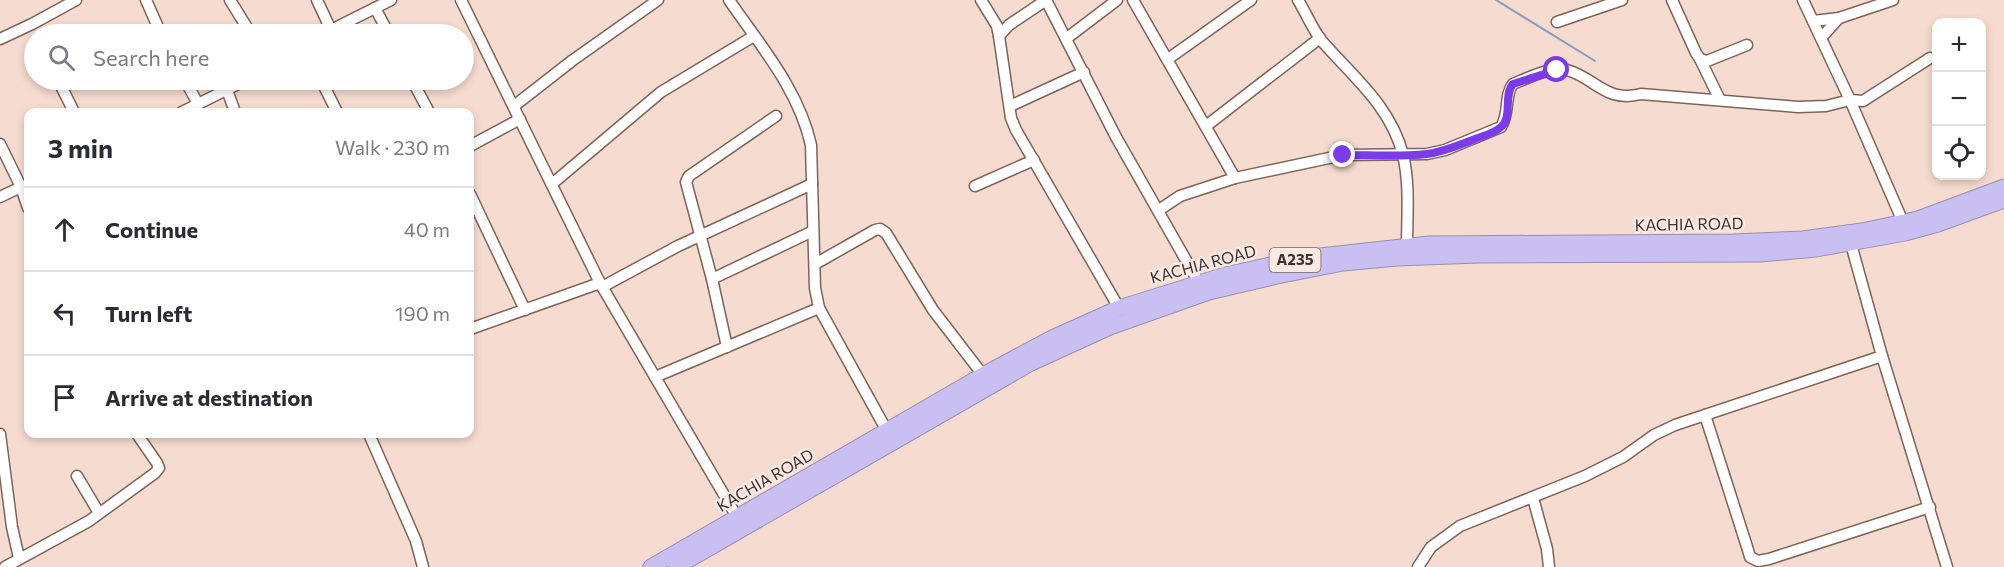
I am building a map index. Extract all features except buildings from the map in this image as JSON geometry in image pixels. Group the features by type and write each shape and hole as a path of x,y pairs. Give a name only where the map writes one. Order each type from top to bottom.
{"highway":[{"name":"KACHIA ROAD","path":"651,567 983,375 1052,338 1119,308 1199,283 1302,258 1429,244 1772,241 1835,235 1903,222 1942,211 2004,187"},
{"name":"KACHIA ROAD","path":"676,567 1029,364 1110,327 1209,292 1343,263 1396,258 1788,252 1851,244 1938,224 2004,200"}],"street":[{"path":"42,24 76,0"},
{"path":"146,0 157,24"},
{"path":"230,0 245,24"},
{"path":"317,0 324,24"},
{"path":"343,24 391,0"},
{"path":"461,0 473,24"},
{"path":"514,106 581,54 658,0"},
{"path":"729,0 794,96 807,126 811,145 815,288 819,308 887,431"},
{"path":"981,0 997,26 1014,124 1119,308"},
{"path":"999,36 1009,25 1046,0 1116,137 1199,283"},
{"path":"1067,38 1117,0"},
{"path":"1133,0 1235,178"},
{"path":"1168,59 1251,0"},
{"path":"1298,0 1320,38 1385,111 1403,155 1406,175 1407,246"},
{"path":"1557,22 1622,0"},
{"path":"1672,0 1695,53 1720,100"},
{"path":"1803,0 1903,222"},
{"path":"1813,21 1839,18 1893,0"},
{"path":"375,8 384,24"},
{"path":"1821,38 1839,18"},
{"path":"474,26 601,285 737,517"},
{"path":"0,39 24,32"},
{"path":"552,184 661,92 754,36"},
{"path":"1206,126 1320,38"},
{"path":"1700,59 1707,61 1748,45"},
{"path":"1159,210 1180,196 1235,178 1343,155 1427,154 1445,150 1501,127 1508,108 1508,89 1513,84 1557,70 1568,70 1620,96 1641,94 1798,107 1826,106 1850,100 1863,101 1930,58"},
{"path":"1010,106 1084,72"},
{"path":"63,90 72,108"},
{"path":"190,90 198,104"},
{"path":"190,108 227,90 234,108"},
{"path":"326,90 335,108"},
{"path":"417,90 427,108"},
{"path":"727,347 712,279 686,182 689,176 776,116"},
{"path":"474,144 520,119"},
{"path":"0,144 24,185"},
{"path":"975,186 1034,160"},
{"path":"474,328 601,285 812,184"},
{"path":"0,197 24,187"},
{"path":"474,202 525,310"},
{"path":"815,264 880,229 886,233 933,310 983,375"},
{"path":"712,279 813,231"},
{"path":"1851,244 1882,356 1947,567"},
{"path":"655,377 819,308"},
{"path":"1418,567 1431,547 1460,526 1585,476 1623,457 1654,435 1675,424 1882,356"},
{"path":"1705,416 1750,556 1758,561 1930,507"},
{"path":"0,434 18,558"},
{"path":"5,567 99,513 155,473 159,468 140,438"},
{"path":"371,438 416,541 423,567"},
{"path":"77,476 99,513"},
{"path":"1533,498 1547,549 1549,567"}],"waterway":[{"path":"1496,0 1595,61"}],"route":[{"path":"1343,155 1427,154 1482,136 1501,127 1505,122 1508,89 1513,84 1557,70"}]}
